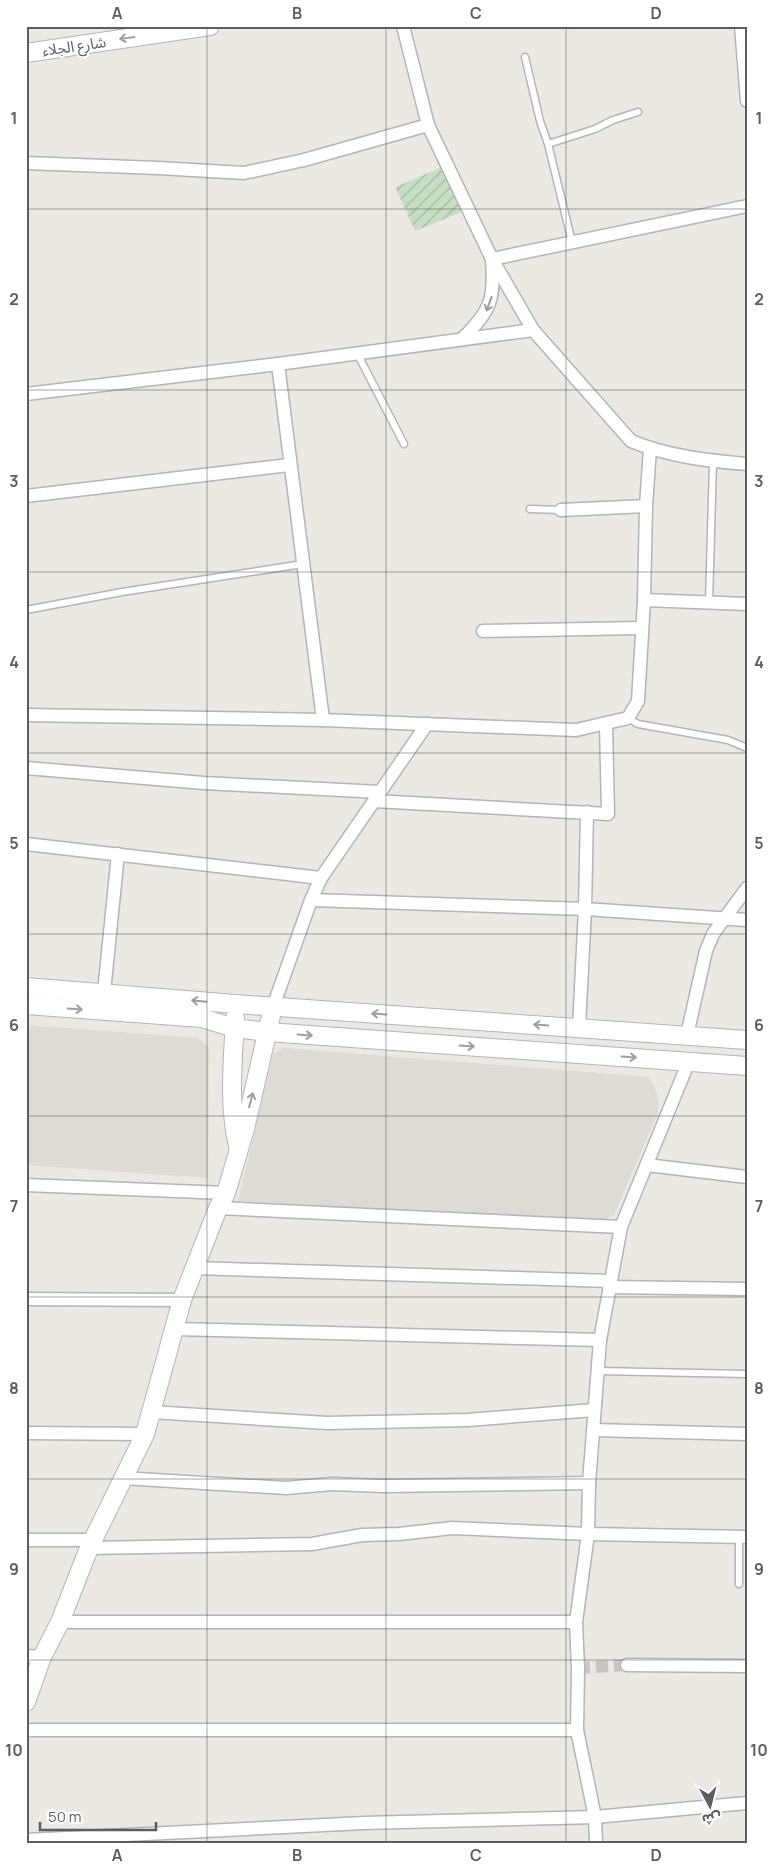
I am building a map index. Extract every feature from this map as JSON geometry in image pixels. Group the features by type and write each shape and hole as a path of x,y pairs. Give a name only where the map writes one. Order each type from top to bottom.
{"main road":[{"name":"شارع الجلاء","path":"26,53 210,26"},
{"path":"26,987 272,1007 747,1040"},
{"path":"235,1004 232,1105 238,1146"},
{"path":"26,1005 202,1018 234,1028 267,1032 747,1066"},
{"path":"26,1702 34,1657 60,1622 91,1544 145,1434 182,1300 222,1200 245,1129 272,1007"}],"street":[{"path":"403,26 428,125 492,259 533,330 631,441 650,449 713,462 747,464"},
{"path":"741,26 747,101"},
{"path":"26,163 244,173 304,160 428,125"},
{"path":"492,259 747,206"},
{"path":"462,339 478,324 487,310 492,295 492,259"},
{"path":"26,394 278,364 533,330"},
{"path":"278,364 289,465 323,720"},
{"path":"26,715 323,720 576,730 628,718 638,701 650,449"},
{"path":"26,496 289,465"},
{"path":"561,510 646,506"},
{"path":"644,600 747,604"},
{"path":"483,631 642,628"},
{"path":"272,1007 311,900 321,878 427,724"},
{"path":"26,768 608,814 606,724"},
{"path":"579,1027 585,909 587,812"},
{"path":"26,844 321,878"},
{"path":"104,992 118,854"},
{"path":"687,1035 706,951 713,934 747,888"},
{"path":"311,900 585,909 747,920"},
{"path":"596,1843 595,1816 577,1730 578,1668 576,1622 588,1534 592,1430 600,1340 621,1227 689,1061"},
{"path":"647,1164 747,1177"},
{"path":"26,1184 222,1200 621,1227"},
{"path":"194,1268 747,1289"},
{"path":"26,1299 182,1300"},
{"path":"174,1329 600,1340"},
{"path":"151,1412 327,1423 467,1420 594,1410"},
{"path":"592,1430 747,1434"},
{"path":"26,1433 145,1434"},
{"path":"122,1478 286,1488 332,1484 384,1486 589,1483"},
{"path":"26,1540 91,1544 312,1544 362,1535 399,1534 452,1528 588,1534 743,1537"},
{"path":"60,1622 576,1622"},
{"path":"627,1664 747,1666"},
{"path":"26,1730 577,1730"},
{"path":"26,1840 354,1823 595,1816 747,1803"}],"lane":[{"path":"525,57 572,242"},
{"path":"548,144 595,129 613,120 638,112"},
{"path":"357,353 404,444"},
{"path":"709,602 713,462"},
{"path":"530,509 561,510"},
{"path":"26,610 122,592 303,564"},
{"path":"628,718 638,724 728,740 747,748"},
{"path":"597,1371 747,1374"},
{"path":"740,1584 743,1537"}],"shaded area":[{"path":"26,1025 198,1038 209,1048 208,1178 26,1165"},
{"path":"284,1048 649,1077 658,1095 658,1113 614,1215 605,1219 593,1221 238,1201 273,1054"}],"green space":[{"path":"442,167 464,211 415,231 395,187"}],"tunnel":[{"path":"578,1668 627,1665"}]}
